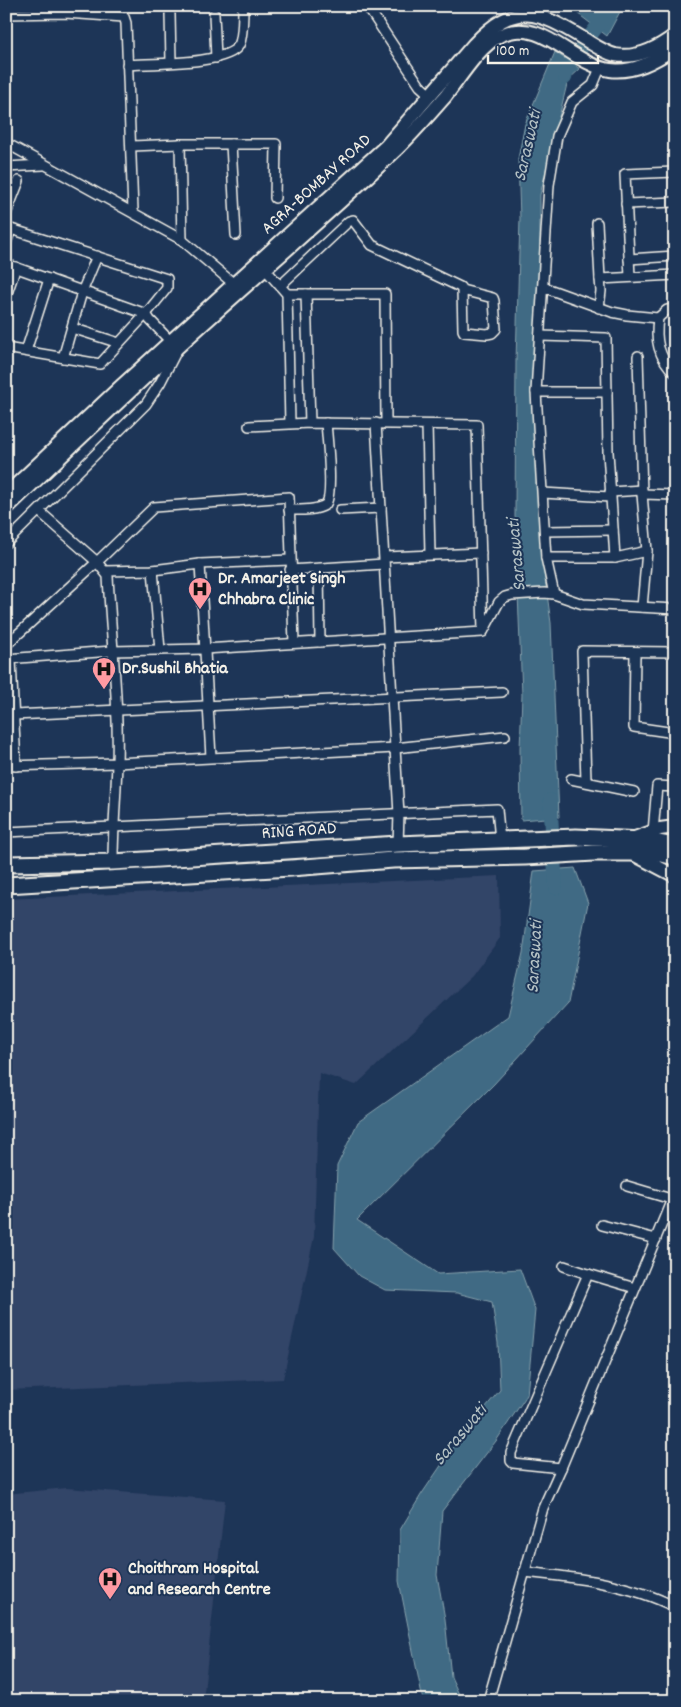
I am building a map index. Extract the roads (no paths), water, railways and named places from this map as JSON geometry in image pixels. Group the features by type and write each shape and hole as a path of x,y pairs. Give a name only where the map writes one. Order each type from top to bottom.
{"highway":[{"name":"RING ROAD","path":"6,864 113,862 398,844 576,837 594,846"},
{"path":"6,885 393,860 525,857 575,853 594,846 675,846"},
{"path":"632,846 648,852 675,856"}],"main road":[{"name":"AGRA-BOMBAY ROAD","path":"6,494 176,344 266,270 396,150 424,111 430,95 484,32 497,23 513,16 536,15 561,25 600,49 625,56 643,53 659,46 675,35"},
{"name":"AGRA-BOMBAY ROAD","path":"6,509 176,344 234,284 424,111 490,42 512,32 537,34 550,39 595,66"},
{"path":"595,66 612,70 639,67 653,62 675,48"},
{"path":"675,826 653,832 632,846 675,876"}],"street":[{"path":"127,65 216,58 234,50 240,43 244,6"},
{"path":"367,6 420,86 430,95"},
{"path":"6,14 65,10 124,17 126,23 132,146 133,211"},
{"path":"170,14 171,62"},
{"path":"214,14 216,58"},
{"path":"554,594 546,558 536,392 548,185 557,136 572,102 593,84 595,66"},
{"path":"6,144 133,211 182,240 234,284"},
{"path":"180,144 182,240"},
{"path":"231,144 236,235"},
{"path":"132,146 276,144 275,198"},
{"path":"6,167 44,165"},
{"path":"630,277 625,174 675,172"},
{"path":"6,214 19,181"},
{"path":"626,204 675,202"},
{"path":"280,285 352,220 372,245 456,284 462,290 492,298 494,301 496,329 492,333 473,333 462,330 462,290"},
{"path":"597,223 601,291 599,308"},
{"path":"6,243 9,228 167,279 167,288 100,364 6,348"},
{"path":"63,358 82,292 97,256"},
{"path":"629,259 675,256"},
{"path":"6,264 146,314 176,344 160,383 146,404 6,543"},
{"path":"6,296 16,267"},
{"path":"266,270 287,294 290,423"},
{"path":"600,279 675,275"},
{"path":"26,351 48,279"},
{"path":"543,287 599,308 627,315 658,318"},
{"path":"287,294 385,294 386,423"},
{"path":"306,294 310,423"},
{"path":"675,308 667,310 658,318 656,343 675,373"},
{"path":"72,328 119,343"},
{"path":"540,336 606,338 610,494 615,558"},
{"path":"638,356 642,492 647,551 642,607"},
{"path":"536,392 607,392"},
{"path":"249,426 290,423 477,425 483,632"},
{"path":"290,510 318,508 328,502 326,423"},
{"path":"376,423 399,814 398,844"},
{"path":"428,425 430,554"},
{"path":"543,493 610,494 642,492 675,495"},
{"path":"6,644 97,562 154,507 289,497 294,644"},
{"path":"340,510 381,508"},
{"path":"39,512 97,562 108,576 116,710 117,763 113,862"},
{"path":"545,531 613,530"},
{"path":"546,558 615,558 647,551"},
{"path":"290,570 319,569 430,554 481,553"},
{"path":"104,571 153,570 200,564 290,560"},
{"path":"200,564 211,757"},
{"path":"319,569 320,642"},
{"path":"153,570 160,650"},
{"path":"483,632 499,602 512,595 544,593 554,594 583,604 675,609"},
{"path":"483,632 204,649 112,651 9,659 14,715 11,766 117,763 395,748 505,736"},
{"path":"586,781 582,651 675,652"},
{"path":"636,652 634,727 675,732"},
{"path":"14,715 502,692"},
{"path":"571,779 634,792"},
{"path":"653,832 657,786 675,787"},
{"path":"6,832 497,809 500,840"},
{"path":"488,1701 542,1508 561,1468 673,1195 627,1186"},
{"path":"602,1226 656,1239"},
{"path":"564,1266 635,1288"},
{"path":"561,1468 519,1465 511,1461 510,1457 588,1274"},
{"path":"524,1572 565,1576 637,1592 675,1607"}],"water":[{"path":"582,6 623,6 607,36 577,13"},
{"path":"555,52 580,69 568,80 540,195 540,502 543,565 551,623 559,817 521,820 520,749 522,695 515,516 516,361 520,218 518,159 525,124"},
{"path":"575,868 588,903 568,1003 494,1084 357,1220 438,1274 520,1269 535,1310 527,1395 496,1441 442,1511 437,1575 445,1619 451,1677 462,1701 423,1701 399,1581 400,1530 459,1439 500,1390 498,1343 492,1302 457,1293 385,1290 359,1276 334,1248 337,1166 358,1122 508,1016 523,953 534,871"}],"waterway":[{"name":"Saraswati","path":"565,78 568,66 612,6"},
{"name":"Saraswati","path":"550,800 556,888"}],"place":[{"name":"Dr. Amarjeet Singh Chhabra Clinic","path":"200,610"},
{"name":"Dr.Sushil Bhatia","path":"104,690"},
{"name":"Choithram Hospital and Research Centre","path":"110,1600"}]}
